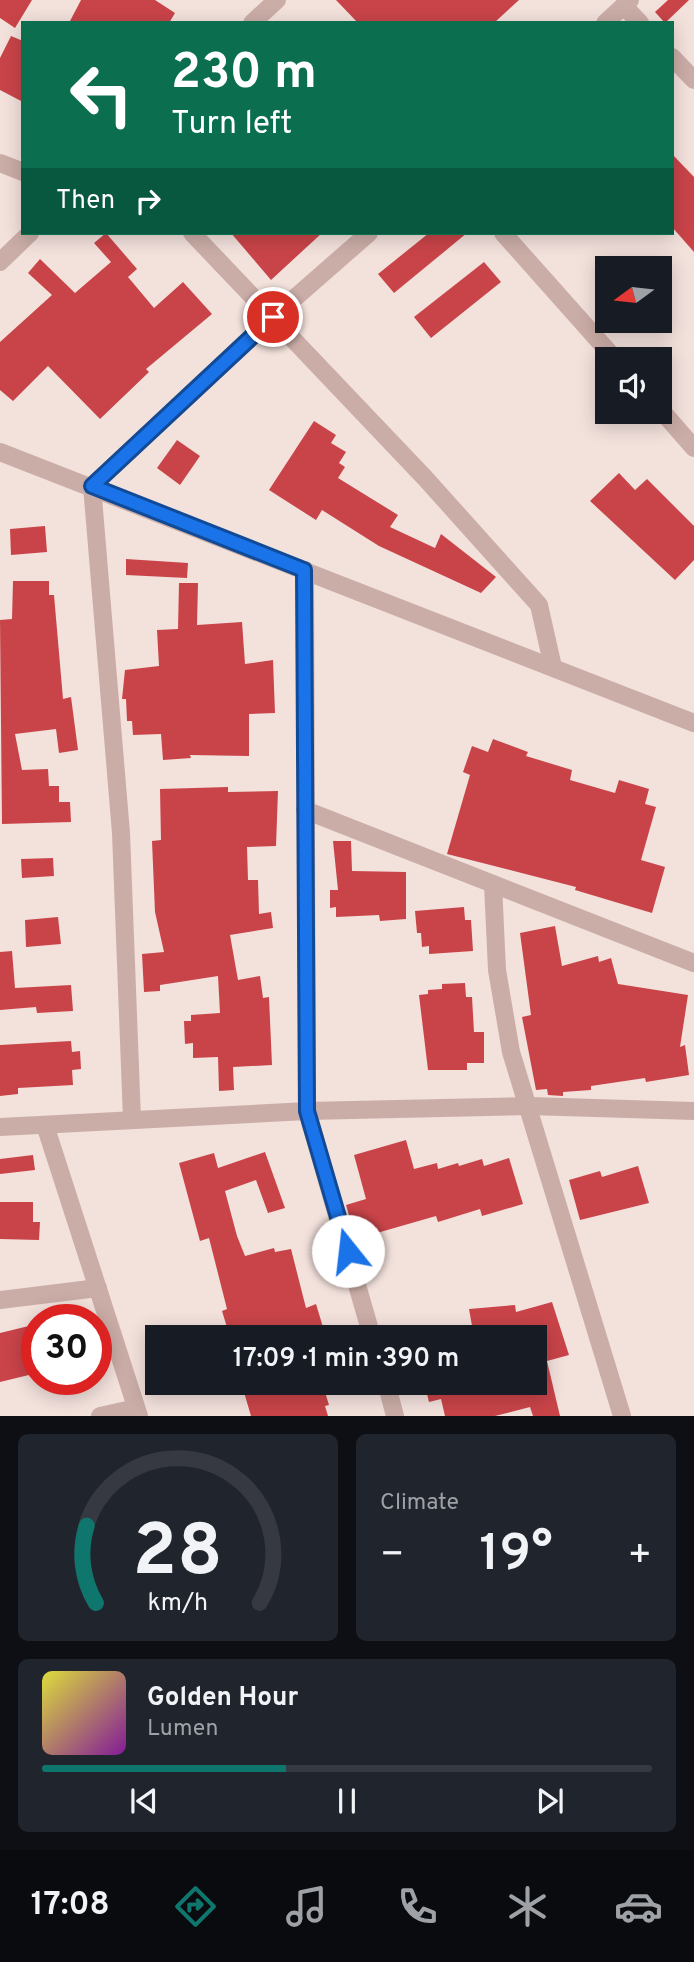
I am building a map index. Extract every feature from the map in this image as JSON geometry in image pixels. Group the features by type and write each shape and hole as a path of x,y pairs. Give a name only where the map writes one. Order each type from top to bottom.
{"street":[{"path":"254,21 271,1"},
{"path":"607,21 627,3 639,21"},
{"path":"674,59 694,80"},
{"path":"0,163 21,171"},
{"path":"0,262 28,235"},
{"path":"194,235 540,605 553,667"},
{"path":"92,486 273,317 367,235"},
{"path":"505,235 604,347"},
{"path":"672,423 694,448"},
{"path":"0,452 694,723"},
{"path":"92,486 121,833 132,1119"},
{"path":"304,570 307,1111 369,1325"},
{"path":"305,810 694,963"},
{"path":"493,884 497,970 511,1052 622,1416"},
{"path":"0,1127 307,1111 529,1106 694,1111"},
{"path":"45,1125 138,1412 100,1416"},
{"path":"0,1300 98,1288"},
{"path":"389,1395 395,1416"}],"building":[{"path":"0,0 32,0 15,28 0,18"},
{"path":"81,0 155,0 175,13 170,21 70,21"},
{"path":"336,0 519,0 496,21 356,21"},
{"path":"668,0 689,0 667,21 663,21 655,12"},
{"path":"11,36 21,40 21,101 0,90 0,58"},
{"path":"674,156 694,177 694,252 674,229"},
{"path":"108,235 137,269 128,277 154,308 183,282 212,314 146,369 149,372 100,419 48,366 13,401 0,390 0,342 52,295 28,273 40,259 75,293 111,262 94,243"},
{"path":"233,235 320,235 271,280"},
{"path":"427,235 465,235 394,293 378,274"},
{"path":"484,262 501,282 431,338 414,317"},
{"path":"314,421 336,435 331,443 346,452 339,463 345,467 338,478 398,515 390,527 435,548 441,534 496,577 481,593 379,546 322,510 316,520 269,490"},
{"path":"177,440 200,456 180,485 157,468"},
{"path":"619,473 635,490 647,479 694,526 694,560 675,580 590,501"},
{"path":"45,526 47,552 11,555 10,529"},
{"path":"126,559 188,563 187,578 126,575"},
{"path":"13,581 49,581 49,595 54,595 63,699 71,697 78,750 59,753 56,729 15,734 22,770 48,769 49,786 59,786 59,802 70,802 71,822 2,824 0,620 12,619"},
{"path":"179,583 198,583 197,625 242,622 245,664 273,660 275,713 249,714 249,756 190,755 191,758 163,760 161,734 133,735 132,721 127,721 126,699 122,699 125,670 159,666 157,630 178,629"},
{"path":"493,739 528,752 526,756 572,770 570,780 615,793 619,780 649,789 645,804 656,807 641,860 665,867 652,913 575,890 576,887 447,854 470,775 463,772 472,746 488,752"},
{"path":"228,787 228,792 278,791 276,846 247,847 248,880 258,880 259,914 271,912 273,928 230,935 238,980 260,976 263,998 269,997 272,1065 233,1067 234,1090 219,1091 218,1057 193,1058 193,1043 185,1044 184,1021 191,1021 191,1015 220,1013 218,976 160,985 160,991 144,992 142,954 164,952 155,912 152,841 161,840 160,789"},
{"path":"333,841 351,841 352,871 406,872 406,919 380,921 379,915 336,917 336,907 330,908 330,890 338,890"},
{"path":"53,858 54,876 22,878 21,859"},
{"path":"464,907 465,920 471,920 473,951 429,954 429,946 422,947 421,933 417,933 415,911"},
{"path":"58,917 61,944 26,947 25,920"},
{"path":"555,926 562,966 598,956 599,962 611,958 618,984 688,995 680,1047 685,1045 689,1075 646,1082 645,1078 591,1086 591,1090 563,1092 563,1096 548,1095 547,1089 536,1090 522,1017 531,1015 520,933"},
{"path":"12,951 15,988 71,985 73,1011 37,1013 36,1007 0,1010 0,952"},
{"path":"465,983 466,997 472,997 474,1032 484,1032 484,1063 467,1063 467,1070 428,1070 419,995 428,994 428,990 442,989 442,984"},
{"path":"71,1041 72,1052 80,1051 81,1069 72,1070 73,1085 18,1088 18,1094 0,1096 0,1045"},
{"path":"406,1140 414,1169 437,1163 438,1169 458,1163 459,1166 482,1159 484,1166 509,1158 523,1204 482,1216 480,1209 438,1222 436,1216 356,1239 346,1205 366,1199 354,1155"},
{"path":"265,1152 285,1208 268,1213 256,1180 225,1191 237,1236 245,1256 274,1248 275,1252 291,1249 306,1308 316,1304 322,1325 226,1325 222,1311 227,1309 209,1238 200,1241 179,1163 214,1153 218,1168"},
{"path":"33,1155 35,1170 0,1174 0,1159"},
{"path":"638,1166 649,1203 580,1220 569,1180 600,1171 602,1177"},
{"path":"0,1202 33,1202 33,1222 40,1222 39,1240 0,1239"},
{"path":"552,1302 569,1355 547,1361 547,1325 472,1325 469,1309 515,1305 516,1312"},
{"path":"21,1328 21,1377 0,1382 0,1333"},
{"path":"547,1361 560,1416 533,1416 530,1407 495,1416 445,1416 441,1399 429,1402 427,1395 547,1395"},
{"path":"245,1395 326,1395 329,1405 325,1406 328,1416 251,1416"}],"route":[{"path":"273,317 92,486 304,570 307,1111 348,1251"}]}
